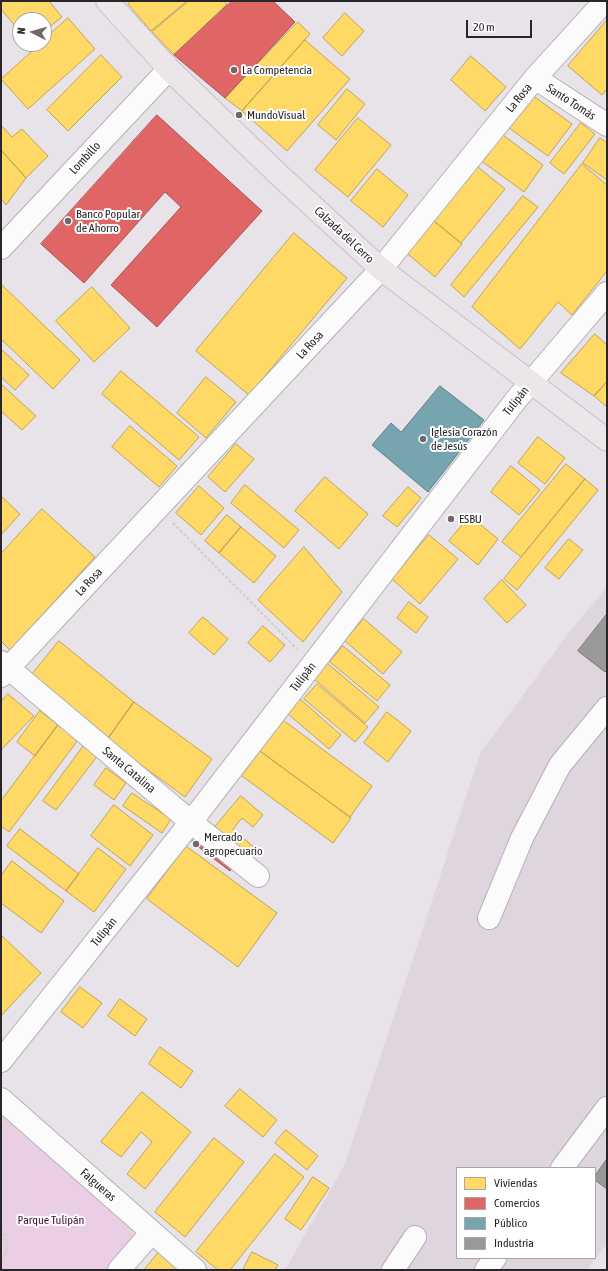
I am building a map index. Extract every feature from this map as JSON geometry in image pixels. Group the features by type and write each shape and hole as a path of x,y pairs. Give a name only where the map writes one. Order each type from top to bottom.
{"main road":[{"name":"Calzada del Cerro","path":"107,1 169,68 278,174 380,269 607,440"}],"street":[{"name":"La Rosa","path":"3,669 158,508 380,269 535,78 605,1"},
{"name":"Lombillo","path":"1,248 169,68"},
{"name":"Santo Tomás","path":"535,78 607,125"},
{"name":"Tulipán","path":"1,1061 192,822 516,400 607,293"},
{"name":"Santa Catalina","path":"3,669 258,876"},
{"path":"489,918 522,838 560,765 607,708"},
{"name":"Falgueras","path":"1,1099 195,1270"},
{"path":"563,1167 607,1108"},
{"path":"119,1270 152,1232"},
{"path":"393,1270 415,1237"},
{"path":"486,1270 494,1259"}],"path":[{"path":"158,508 312,665"},
{"path":"1,1229 4,1232 7,1245 4,1259 1,1262"}],"shaded area":[{"path":"607,587 607,1248 605,1246 596,1258 596,1167 456,1167 456,1259 595,1259 587,1270 285,1270 345,1164 481,752 571,630"}],"green space":[{"name":"Parque Tulipán","path":"1,1111 133,1225 134,1236 105,1270 1,1270"}],"building: Viviendas":[{"path":"1,1 49,1 62,17 52,25 52,12 12,12 12,22 1,9"},
{"path":"132,1 187,1 151,31 128,4"},
{"path":"189,1 224,1 227,4 174,55 152,32"},
{"path":"345,13 364,31 342,56 323,38"},
{"path":"68,18 95,49 28,109 1,79 31,52 52,52 52,33"},
{"path":"607,20 607,89 602,95 568,66"},
{"path":"298,22 310,34 242,111 225,98"},
{"path":"305,40 350,79 287,151 242,111"},
{"path":"101,55 122,77 68,131 47,110"},
{"path":"471,56 506,87 485,111 451,80"},
{"path":"347,89 365,104 336,140 318,125"},
{"path":"532,95 572,124 548,156 509,128"},
{"path":"358,118 391,145 348,197 315,170"},
{"path":"581,123 595,134 564,174 550,163"},
{"path":"1,125 12,137 22,129 48,156 26,178 1,150"},
{"path":"503,135 543,165 524,192 483,162"},
{"path":"600,138 607,143 607,180 583,163"},
{"path":"1,150 26,178 6,205 1,198"},
{"path":"473,163 505,189 461,243 429,217"},
{"path":"582,164 607,185 607,271 572,315 558,302 520,349 472,307"},
{"path":"377,169 408,195 383,227 351,201"},
{"path":"523,196 538,207 464,297 451,285"},
{"path":"429,217 462,244 435,277 402,249"},
{"path":"294,233 347,278 249,395 196,351"},
{"path":"3,286 80,360 53,389 1,339 1,288"},
{"path":"92,287 130,328 94,362 56,321"},
{"path":"595,334 607,345 607,382 594,396 561,373"},
{"path":"1,349 29,375 15,390 1,377"},
{"path":"121,371 199,437 179,460 102,394"},
{"path":"206,377 236,402 206,438 177,413"},
{"path":"607,382 607,407 594,396"},
{"path":"1,384 36,416 22,430 1,411"},
{"path":"130,426 177,466 159,487 112,447"},
{"path":"538,437 565,458 545,484 518,463"},
{"path":"236,444 254,459 225,492 208,477"},
{"path":"566,464 585,479 521,557 502,542"},
{"path":"511,466 540,490 519,515 491,492"},
{"path":"325,477 368,514 339,549 295,511"},
{"path":"585,479 598,490 517,590 504,579"},
{"path":"245,485 299,530 284,548 231,503"},
{"path":"199,486 224,508 201,535 176,513"},
{"path":"408,487 421,498 397,527 383,516"},
{"path":"1,496 20,514 1,535"},
{"path":"42,509 95,557 10,650 1,641 1,554"},
{"path":"227,515 241,527 219,553 205,541"},
{"path":"470,516 498,539 478,565 449,541"},
{"path":"241,527 276,556 254,583 219,553"},
{"path":"429,535 458,559 420,604 392,579"},
{"path":"569,539 583,550 559,579 545,568"},
{"path":"304,547 342,592 303,642 258,600"},
{"path":"502,580 526,605 507,623 484,599"},
{"path":"409,602 428,617 416,633 397,618"},
{"path":"203,617 228,639 214,655 189,633"},
{"path":"364,619 402,652 383,674 345,641"},
{"path":"263,626 285,645 270,662 248,643"},
{"path":"59,641 134,702 107,740 30,677"},
{"path":"343,646 390,685 377,701 330,662"},
{"path":"327,663 379,707 365,723 314,679"},
{"path":"317,684 368,727 355,742 304,699"},
{"path":"8,694 34,716 1,750 1,702"},
{"path":"300,699 341,735 329,749 288,714"},
{"path":"134,702 212,759 185,797 107,740"},
{"path":"40,711 58,725 35,756 17,742"},
{"path":"387,712 411,731 388,762 364,743"},
{"path":"283,720 372,786 350,817 260,751"},
{"path":"58,725 78,740 9,832 1,826 1,801"},
{"path":"85,744 99,754 56,810 43,801"},
{"path":"260,751 351,818 333,843 242,776"},
{"path":"106,768 126,783 114,800 94,785"},
{"path":"132,793 171,819 162,833 123,806"},
{"path":"241,796 263,815 253,827 242,818 233,829 258,851 251,860 214,828"},
{"path":"114,805 153,835 130,866 91,836"},
{"path":"20,829 79,874 66,891 7,846"},
{"path":"186,846 277,913 238,967 147,899"},
{"path":"98,848 126,869 94,912 66,891"},
{"path":"12,861 64,901 41,933 1,903 1,876"},
{"path":"1,935 41,973 1,1016"},
{"path":"80,987 102,1003 83,1028 61,1012"},
{"path":"120,999 147,1019 135,1036 108,1016"},
{"path":"160,1047 193,1071 181,1088 149,1064"},
{"path":"240,1089 277,1120 263,1137 225,1106"},
{"path":"142,1092 191,1132 145,1189 127,1174 152,1142 141,1132 121,1157 101,1142"},
{"path":"286,1130 318,1156 307,1170 275,1143"},
{"path":"214,1138 244,1162 185,1237 155,1212"},
{"path":"275,1154 304,1177 230,1270 218,1270 196,1252"},
{"path":"313,1177 329,1188 301,1230 285,1219"},
{"path":"159,1252 179,1270 144,1270"},
{"path":"252,1252 278,1265 275,1270 243,1270"}],"building: Comercios":[{"path":"232,1 273,1 295,22 225,98 174,55"},
{"path":"157,115 262,211 157,327 111,285 181,207 165,192 84,283 41,244"},
{"path":"200,832 236,863 230,871 192,842"}],"building: Público":[{"name":"Iglesia Corazón de Jesús","path":"440,386 484,420 428,492 372,445 391,423 401,432"}],"building: Industria":[{"path":"607,614 607,670 605,672 578,651"},
{"path":"607,1159 607,1189 596,1181 596,1175"}],"place":[{"name":"La Competencia","path":"234,70"},
{"name":"MundoVisual","path":"239,115"},
{"name":"Banco Popular de Ahorro","path":"68,221"},
{"name":"Iglesia Corazón de Jesús","path":"423,439"},
{"name":"ESBU","path":"451,519"},
{"name":"Mercado agropecuario","path":"196,844"}]}
